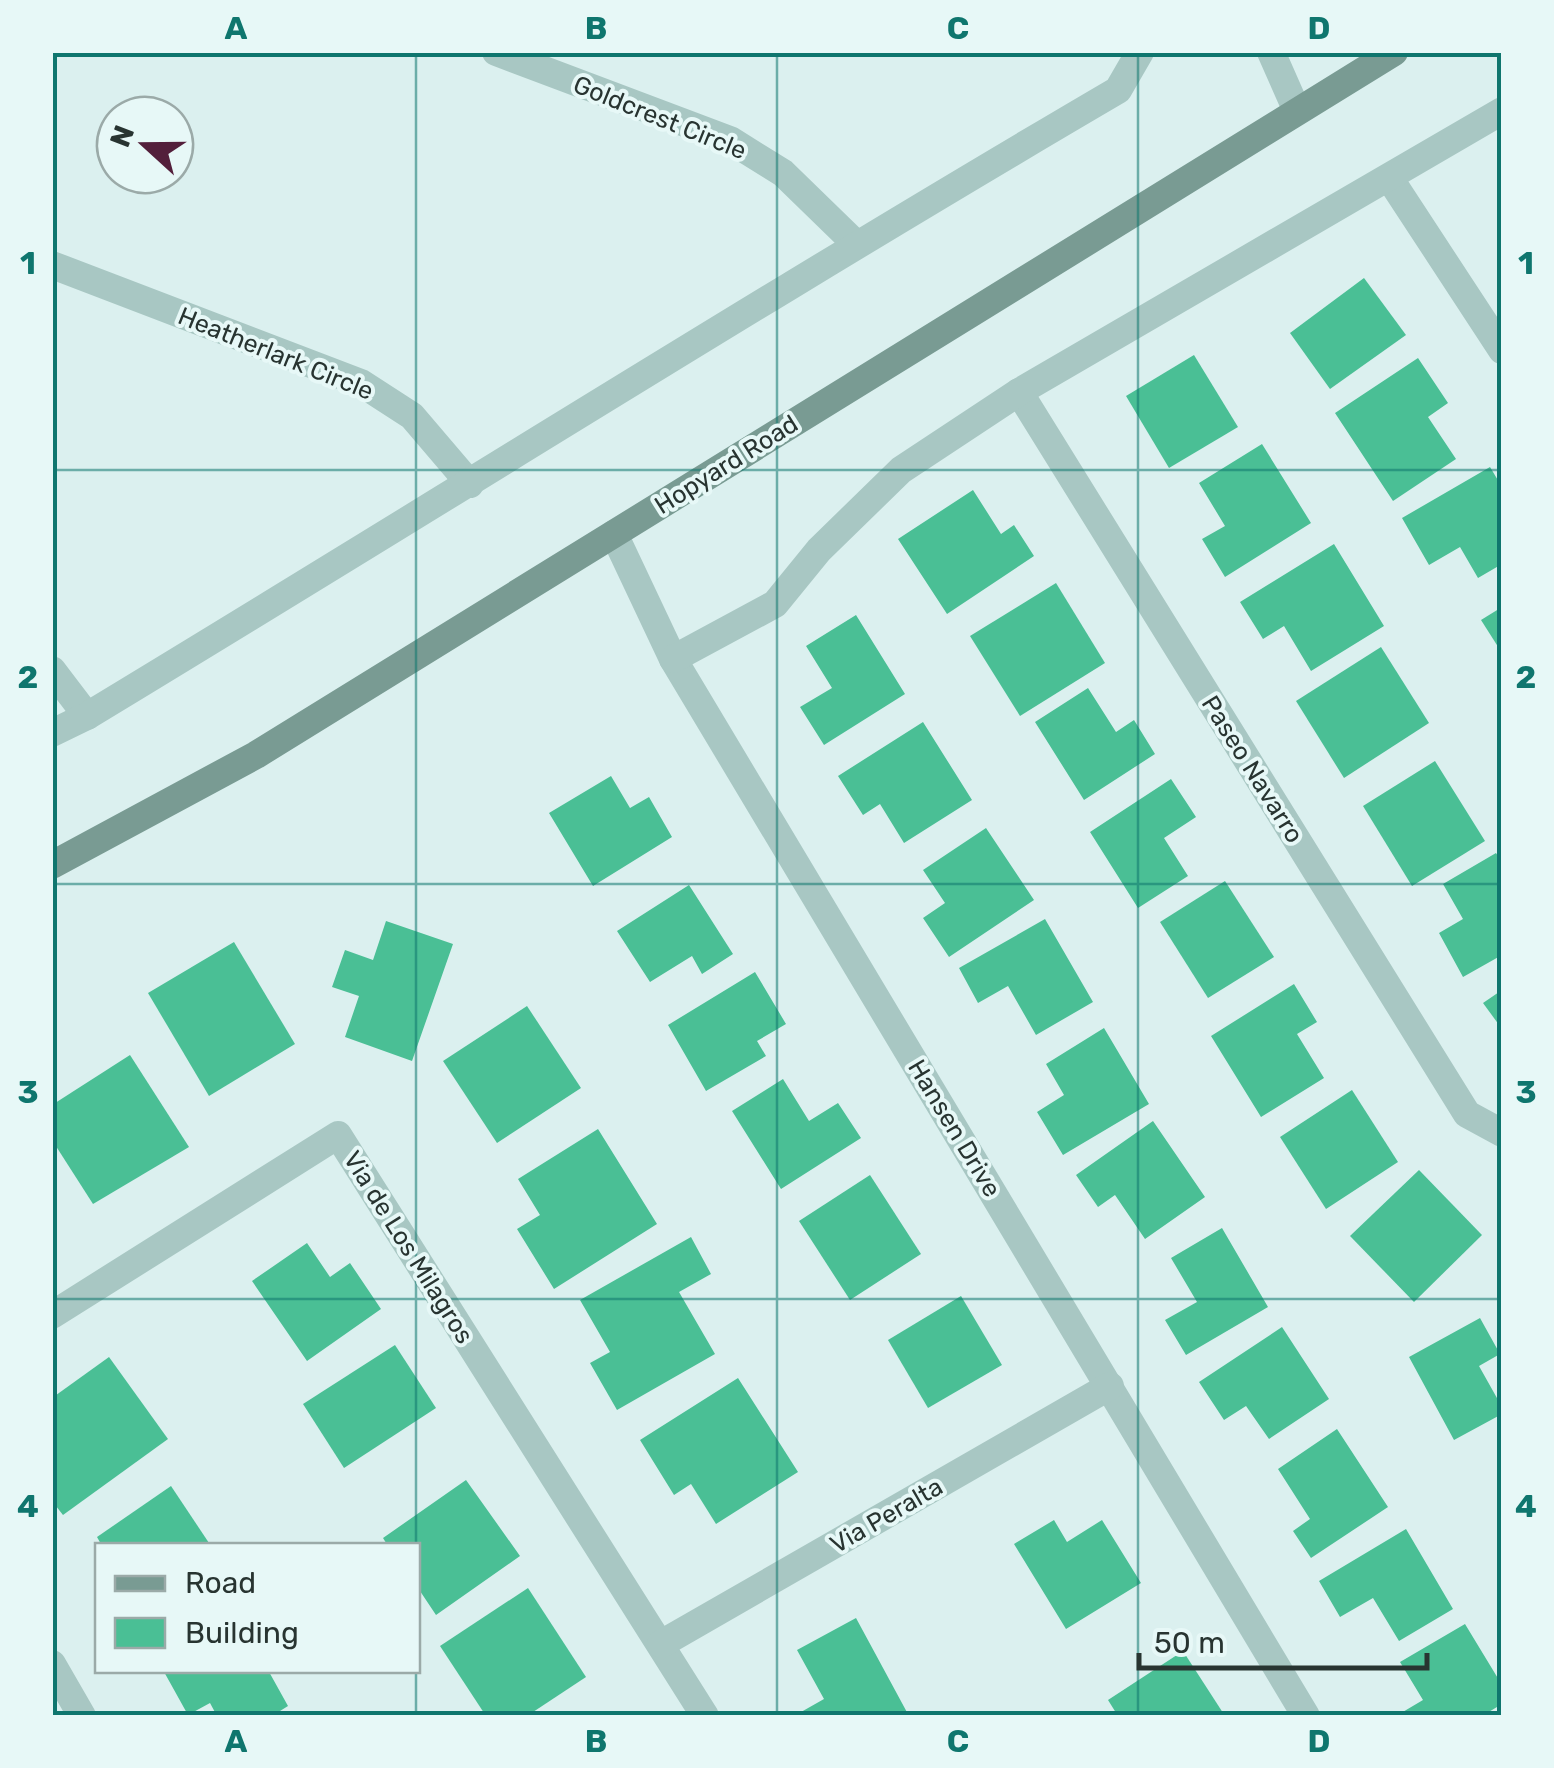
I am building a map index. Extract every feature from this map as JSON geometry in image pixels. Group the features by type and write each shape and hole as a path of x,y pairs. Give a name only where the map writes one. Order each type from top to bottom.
{"main road":[{"name":"Hopyard Road","path":"52,865 256,755 1394,52"}],"street":[{"name":"Goldcrest Circle","path":"496,52 730,140 783,173 856,244"},
{"path":"52,733 87,716 856,244 1118,90 1140,52"},
{"path":"1271,52 1297,111"},
{"path":"673,659 775,604 819,550 901,470 1019,392 1502,111"},
{"path":"1390,179 1502,350"},
{"name":"Heatherlark Circle","path":"52,265 361,383 412,416 470,484"},
{"name":"Paseo Navarro","path":"1019,392 1467,1114 1502,1132"},
{"name":"Hansen Drive","path":"614,534 673,659 1306,1716"},
{"path":"52,670 87,716"},
{"name":"Via de Los Milagros","path":"52,1315 338,1135 661,1644"},
{"name":"Via Peralta","path":"661,1644 1110,1386"},
{"path":"661,1644 706,1716"},
{"path":"52,1664 82,1716"}],"building":[{"path":"1364,278 1406,335 1330,389 1290,333"},
{"path":"1194,355 1238,427 1169,468 1126,396"},
{"path":"1418,358 1448,403 1428,417 1456,459 1393,501 1335,413"},
{"path":"1262,444 1311,523 1225,577 1202,539 1225,526 1199,483"},
{"path":"1490,467 1502,487 1502,564 1478,578 1460,547 1429,565 1402,518"},
{"path":"973,490 1001,534 1014,525 1034,556 947,614 898,539"},
{"path":"1334,544 1384,626 1311,671 1284,626 1263,639 1240,602"},
{"path":"1056,583 1105,663 1020,716 970,636"},
{"path":"1502,607 1502,653 1481,620"},
{"path":"856,615 905,694 824,745 800,707 832,688 806,646"},
{"path":"1381,647 1429,723 1344,778 1296,701"},
{"path":"1088,688 1116,732 1134,720 1155,754 1084,800 1035,722"},
{"path":"923,722 972,800 904,843 880,804 863,815 838,776"},
{"path":"1435,761 1485,841 1412,886 1363,806"},
{"path":"611,776 630,808 649,797 672,837 593,886 549,813"},
{"path":"1171,779 1196,817 1164,838 1188,876 1138,908 1090,832"},
{"path":"986,828 1034,900 949,957 923,918 945,903 923,870"},
{"path":"1496,853 1502,862 1502,955 1463,977 1439,933 1463,919 1443,884"},
{"path":"1225,881 1274,957 1208,998 1160,922"},
{"path":"689,885 733,954 702,974 692,956 650,982 617,931"},
{"path":"1045,919 1093,1002 1036,1035 1008,986 978,1003 959,968"},
{"path":"386,921 453,944 412,1061 345,1037 359,996 332,987 345,950 373,960"},
{"path":"234,942 295,1044 209,1096 148,993"},
{"path":"755,972 786,1024 757,1041 766,1056 706,1091 668,1025"},
{"path":"1294,984 1317,1022 1297,1034 1324,1078 1261,1117 1211,1036"},
{"path":"1502,990 1502,1029 1483,1003"},
{"path":"527,1006 581,1088 497,1143 443,1061"},
{"path":"1104,1028 1149,1104 1063,1155 1037,1112 1064,1095 1046,1064"},
{"path":"130,1055 189,1147 93,1204 52,1140 52,1105"},
{"path":"783,1079 809,1121 838,1103 861,1138 781,1189 732,1111"},
{"path":"1352,1090 1398,1162 1326,1209 1280,1137"},
{"path":"1153,1121 1205,1197 1145,1239 1115,1195 1098,1207 1076,1175"},
{"path":"598,1129 657,1224 554,1289 517,1229 540,1215 518,1179"},
{"path":"1419,1170 1482,1235 1414,1302 1350,1236"},
{"path":"870,1175 921,1254 850,1300 799,1221"},
{"path":"1222,1228 1268,1307 1186,1355 1165,1320 1197,1302 1171,1258"},
{"path":"691,1237 711,1274 679,1292 715,1354 617,1410 590,1363 610,1352 580,1300"},
{"path":"307,1243 330,1277 350,1263 381,1309 307,1361 252,1281"},
{"path":"961,1296 1002,1365 928,1408 888,1340"},
{"path":"1480,1318 1500,1354 1479,1366 1502,1407 1502,1414 1454,1440 1409,1357"},
{"path":"1282,1327 1329,1399 1269,1439 1246,1406 1224,1420 1199,1382"},
{"path":"395,1345 436,1408 344,1468 303,1404"},
{"path":"109,1357 168,1439 63,1515 52,1501 52,1398"},
{"path":"738,1378 798,1472 716,1524 691,1484 674,1495 640,1440"},
{"path":"1337,1429 1388,1507 1311,1558 1293,1531 1310,1519 1278,1469"},
{"path":"466,1480 520,1556 436,1615 420,1591 420,1543 386,1543 383,1538"},
{"path":"171,1486 209,1543 100,1543 97,1537"},
{"path":"1054,1520 1067,1542 1102,1520 1141,1583 1066,1629 1014,1544"},
{"path":"1406,1529 1453,1609 1399,1641 1373,1598 1340,1617 1319,1581"},
{"path":"528,1588 586,1677 527,1716 486,1716 440,1646"},
{"path":"856,1618 909,1716 794,1716 824,1699 797,1650"},
{"path":"1465,1624 1502,1685 1502,1704 1482,1716 1396,1716 1423,1700 1400,1662"},
{"path":"1183,1651 1225,1716 1118,1716 1108,1700"},
{"path":"165,1673 270,1673 288,1706 272,1716 217,1716 210,1703 188,1715"}]}
